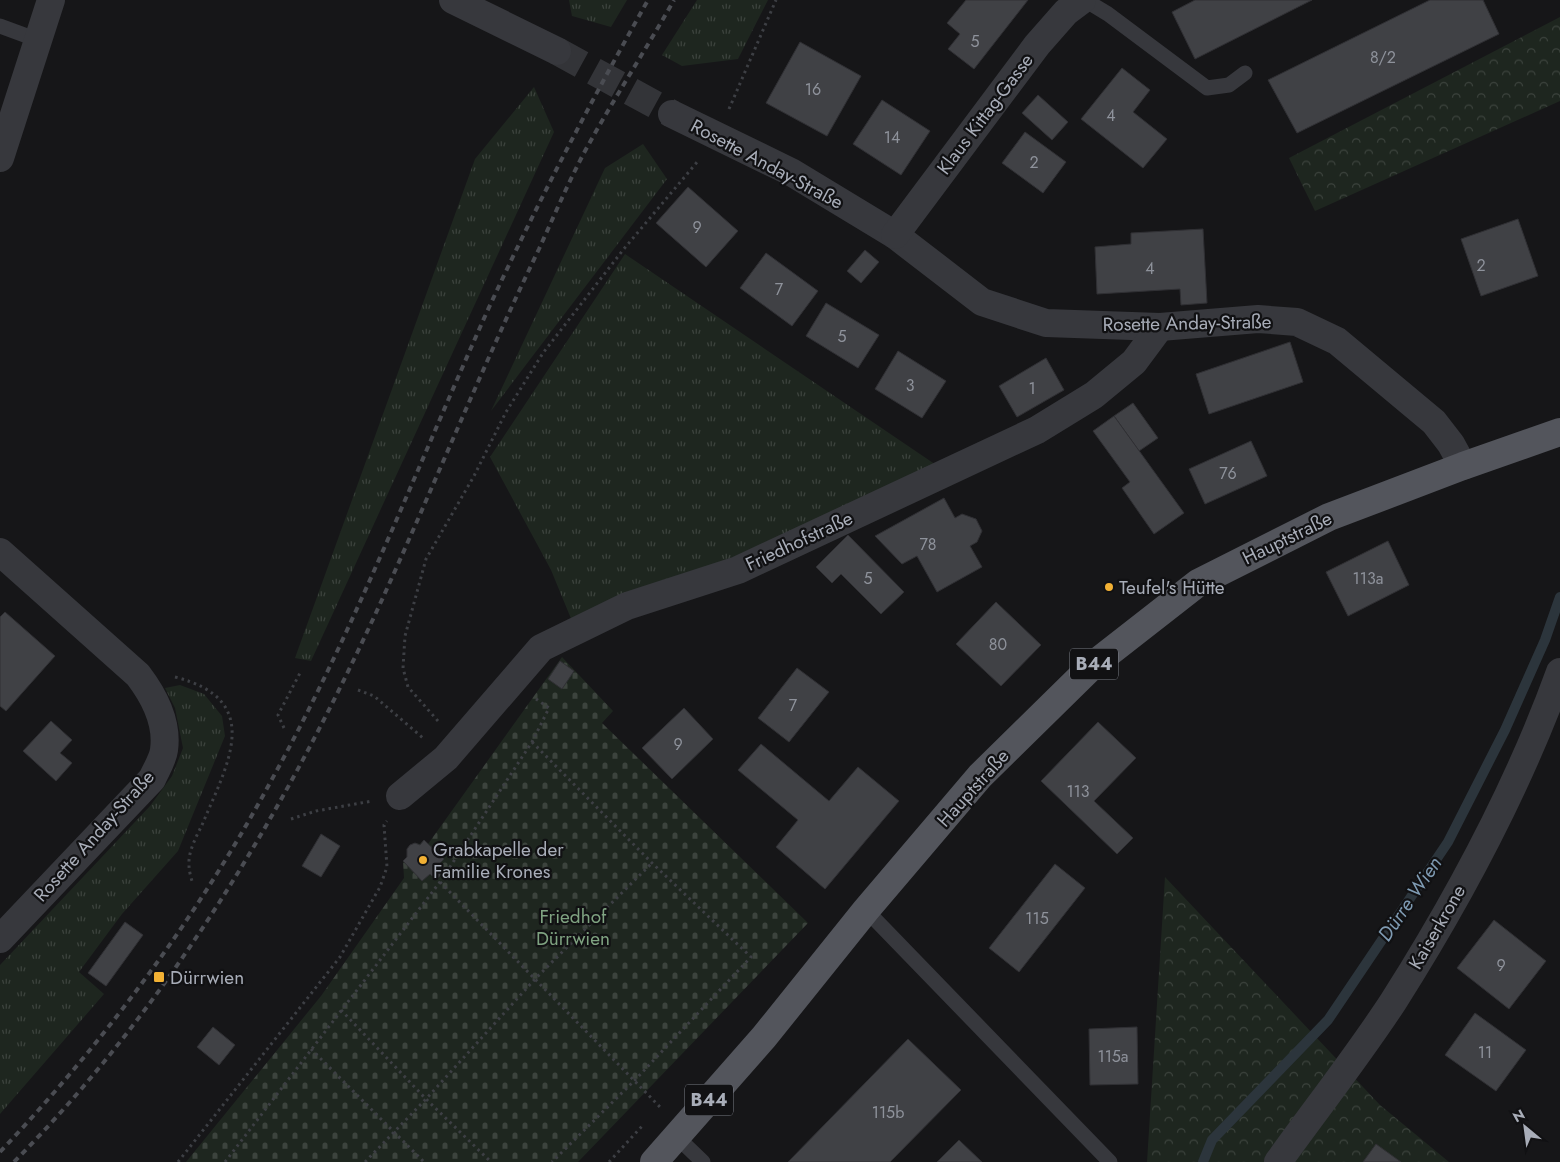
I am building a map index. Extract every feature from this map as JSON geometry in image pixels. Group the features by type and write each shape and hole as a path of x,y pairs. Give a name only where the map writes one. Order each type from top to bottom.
{"main road":[{"name":"Hauptstraße","path":"654,1162 764,1037 866,910 980,776 1093,665 1198,583 1329,516 1463,466 1548,437"}],"street":[{"path":"0,158 51,0"},
{"name":"Klaus Kittag-Gasse","path":"895,235 1037,45 1066,12 1084,0"},
{"path":"468,3 557,51"},
{"name":"Rosette Anday-Straße","path":"672,114 717,138 791,172 895,235 982,302 1046,323 1160,327 1258,319 1297,322 1337,340 1434,422 1451,444 1463,466"},
{"name":"Friedhofstraße","path":"400,796 446,758 510,681 541,648 627,606 733,572 1037,430 1094,395 1134,362 1160,327"},
{"name":"Rosette Anday-Straße","path":"0,552 138,675 149,690 162,715 164,750 152,779 0,939"},
{"name":"Kaiserkrone","path":"1278,1162 1392,1003 1448,909 1500,816 1548,706 1560,672"}],"lane":[{"path":"1084,0 1108,14 1207,88 1229,85 1245,73"},
{"path":"0,26 38,40"},
{"path":"866,910 1110,1162"},
{"path":"677,1137 703,1162"}],"path":[{"path":"446,758 440,723 408,687 403,668 405,636 426,559 474,476 506,412 543,353 623,250 717,138 744,70 776,0"},
{"path":"138,675 157,673 210,690 228,713 234,730 232,748 193,844 189,864 192,884"},
{"path":"284,728 278,715 300,673"},
{"path":"225,1162 440,882 532,742 549,708 510,681"},
{"path":"358,690 374,696 446,758"},
{"path":"532,742 652,863 750,957 635,1080 552,1162"},
{"path":"291,819 316,811 400,796"},
{"path":"178,1162 340,957 380,888 387,867 384,825 400,796"},
{"path":"365,1162 426,1100 536,978 652,863"},
{"path":"440,882 536,978 660,1107"},
{"path":"341,1010 426,1100 491,1162"},
{"path":"311,1049 424,1162"}],"green space":[{"path":"569,0 627,0 611,27 572,16"},
{"path":"697,0 768,0 738,59 682,66 662,55"},
{"path":"1560,17 1560,101 1315,211 1289,158"},
{"path":"534,87 554,132 311,661 295,658 475,159"},
{"path":"643,144 667,179 491,411 605,168"},
{"path":"625,254 945,471 738,570 572,621 551,570 490,457"},
{"name":"Friedhof Dürrwien","path":"562,657 613,711 602,723 808,923 578,1162 186,1162 321,996 404,878 403,861 407,857 407,849 415,843 420,844 424,840 428,844"},
{"path":"180,685 204,694 222,716 225,736 178,851 122,914 79,972 104,994 0,1114 0,965 150,806 172,776 183,748 175,708 165,688"},
{"path":"1165,877 1380,1105 1449,1162 1147,1162"}],"building":[{"path":"966,0 1028,0 974,69 948,49 960,34 947,23"},
{"path":"1195,0 1312,0 1195,59 1172,12"},
{"path":"1430,0 1483,0 1499,34 1297,133 1268,80"},
{"path":"800,42 861,76 827,136 766,103"},
{"path":"1122,68 1150,90 1133,112 1167,139 1143,168 1081,119"},
{"path":"1038,95 1068,122 1052,140 1022,113"},
{"path":"882,100 930,131 901,175 853,144"},
{"path":"1025,132 1066,162 1043,193 1002,163"},
{"path":"688,187 738,231 706,267 656,223"},
{"path":"1518,219 1538,276 1481,296 1461,239"},
{"path":"1203,229 1207,303 1181,305 1180,289 1097,294 1095,247 1131,244 1131,233"},
{"path":"865,250 879,262 861,283 847,271"},
{"path":"766,253 818,291 792,326 740,288"},
{"path":"826,303 879,335 858,368 806,336"},
{"path":"1290,342 1303,382 1209,414 1196,374"},
{"path":"898,351 946,381 922,418 875,389"},
{"path":"1046,358 1064,390 1017,417 999,386"},
{"path":"1133,403 1158,438 1139,451 1114,416"},
{"path":"1114,416 1184,513 1154,534 1122,488 1130,482 1093,431"},
{"path":"1251,441 1267,476 1205,504 1189,469"},
{"path":"944,498 955,518 962,514 976,519 982,531 977,542 970,546 982,567 937,592 917,556 902,564 875,536"},
{"path":"848,535 904,592 881,614 841,574 832,583 816,567"},
{"path":"1388,541 1409,585 1348,616 1326,572"},
{"path":"996,602 1041,645 1001,686 956,644"},
{"path":"5,612 55,656 6,711 0,706 0,617"},
{"path":"560,661 574,671 562,689 548,679"},
{"path":"797,668 829,692 789,742 758,718"},
{"path":"684,708 713,739 672,779 642,748"},
{"path":"51,721 72,740 60,753 72,763 56,781 23,751"},
{"path":"1098,722 1136,758 1094,801 1133,838 1117,854 1041,781"},
{"path":"761,744 829,801 858,767 899,801 825,889 776,847 798,820 738,770"},
{"path":"321,834 340,846 321,877 302,866"},
{"name":"Grabkapelle der Familie Krones","path":"424,840 444,859 438,865 444,872 436,880 430,874 422,881 403,861 407,857 407,849 410,845 415,843 420,845"},
{"path":"1055,864 1085,888 1019,972 989,948"},
{"path":"1494,920 1546,961 1509,1009 1457,968"},
{"path":"125,922 143,935 106,986 88,973"},
{"path":"1475,1013 1526,1050 1496,1091 1445,1055"},
{"path":"213,1027 235,1045 219,1065 197,1047"},
{"path":"1137,1027 1138,1084 1090,1085 1089,1029"},
{"path":"908,1039 961,1090 890,1162 788,1162"},
{"path":"959,1140 982,1162 937,1162"},
{"path":"1376,1144 1401,1162 1363,1162"}],"waterway":[{"name":"Dürre Wien","path":"1203,1162 1212,1140 1328,1020 1448,842 1505,730 1545,640 1560,597"}],"tunnel":[{"path":"557,51 672,114"}],"railway":[{"path":"0,1152 77,1066 148,975 213,880 243,831 330,667 486,314 543,195 648,0"},
{"path":"14,1162 73,1098 129,1031 180,961 228,889 273,814 353,661 390,582 500,332 573,175 585,151 674,0"}],"place":[{"name":"Teufel's Hütte","path":"1109,587"},
{"name":"Grabkapelle der Familie Krones","path":"423,860"},
{"name":"Dürrwien","path":"159,977"}]}
